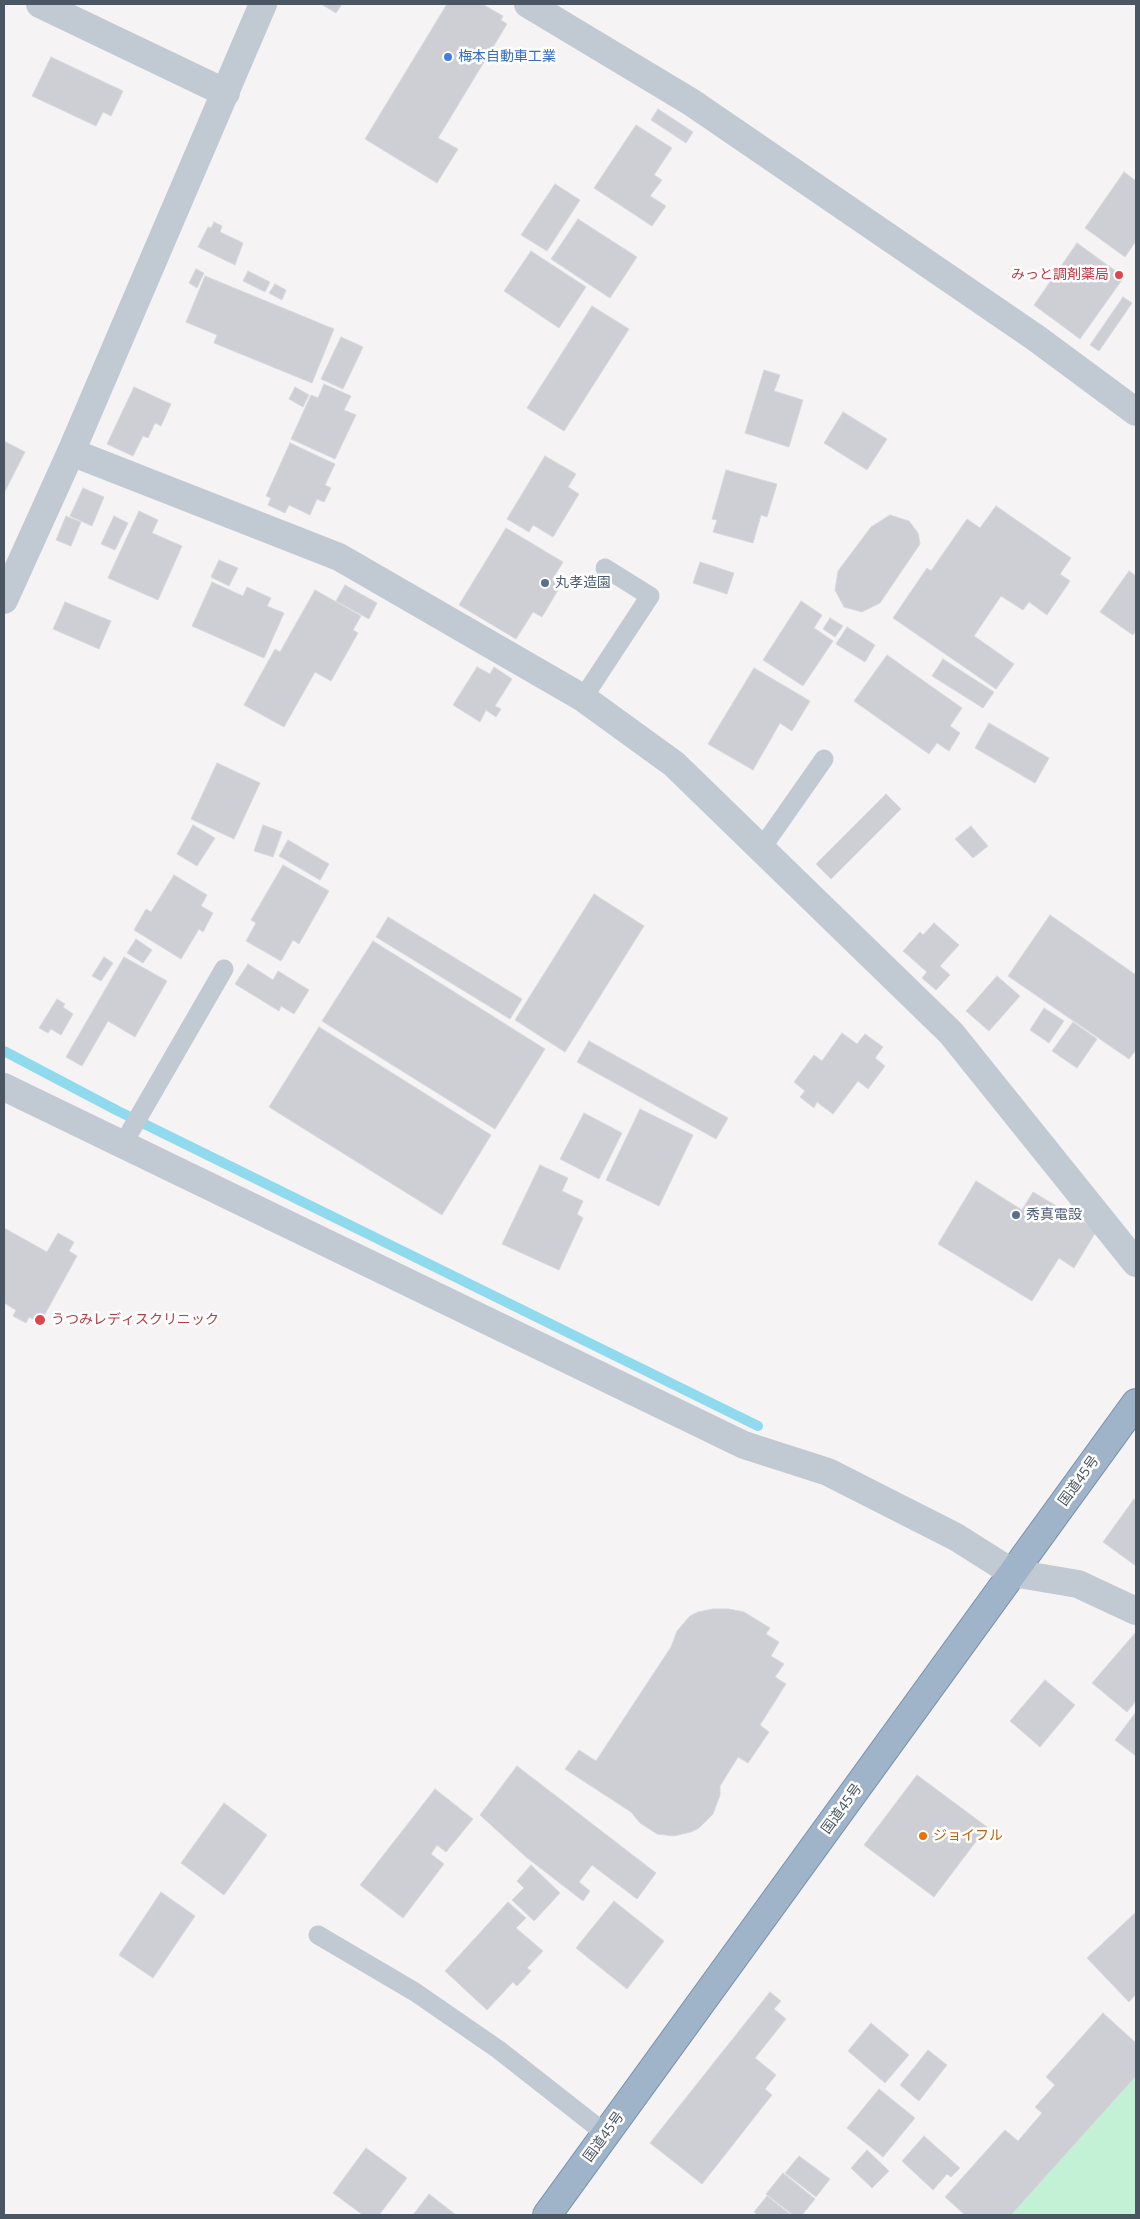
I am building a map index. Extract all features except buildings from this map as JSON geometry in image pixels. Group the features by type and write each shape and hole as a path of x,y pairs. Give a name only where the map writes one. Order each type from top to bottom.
{"highway":[{"name":"国道45号","path":"547,2215 1136,1403"}],"street":[{"path":"40,4 226,93"},
{"path":"4,600 71,452 264,4"},
{"path":"528,4 691,102 1036,338 1136,412"},
{"path":"71,452 339,557 583,698 674,764 951,1033 1136,1263"},
{"path":"4,1087 744,1445 828,1472 956,1537 1013,1573 1078,1584 1136,1611"}],"lane":[{"path":"583,698 650,596 605,568"},
{"path":"761,849 824,759"},
{"path":"123,1144 224,969"},
{"path":"318,1935 423,1997 499,2050 606,2134"}],"green space":[{"path":"1136,2076 1136,2215 1011,2215"}],"waterway":[{"path":"4,1051 116,1110 758,1426"}],"place":[{"name":"梅本自動車工業","path":"448,57"},
{"name":"みっと調剤薬局","path":"1119,275"},
{"name":"丸孝造園","path":"545,583"},
{"name":"秀真電設","path":"1016,1215"},
{"name":"うつみレディスクリニック","path":"40,1320"},
{"name":"ジョイフル","path":"923,1836"}]}
